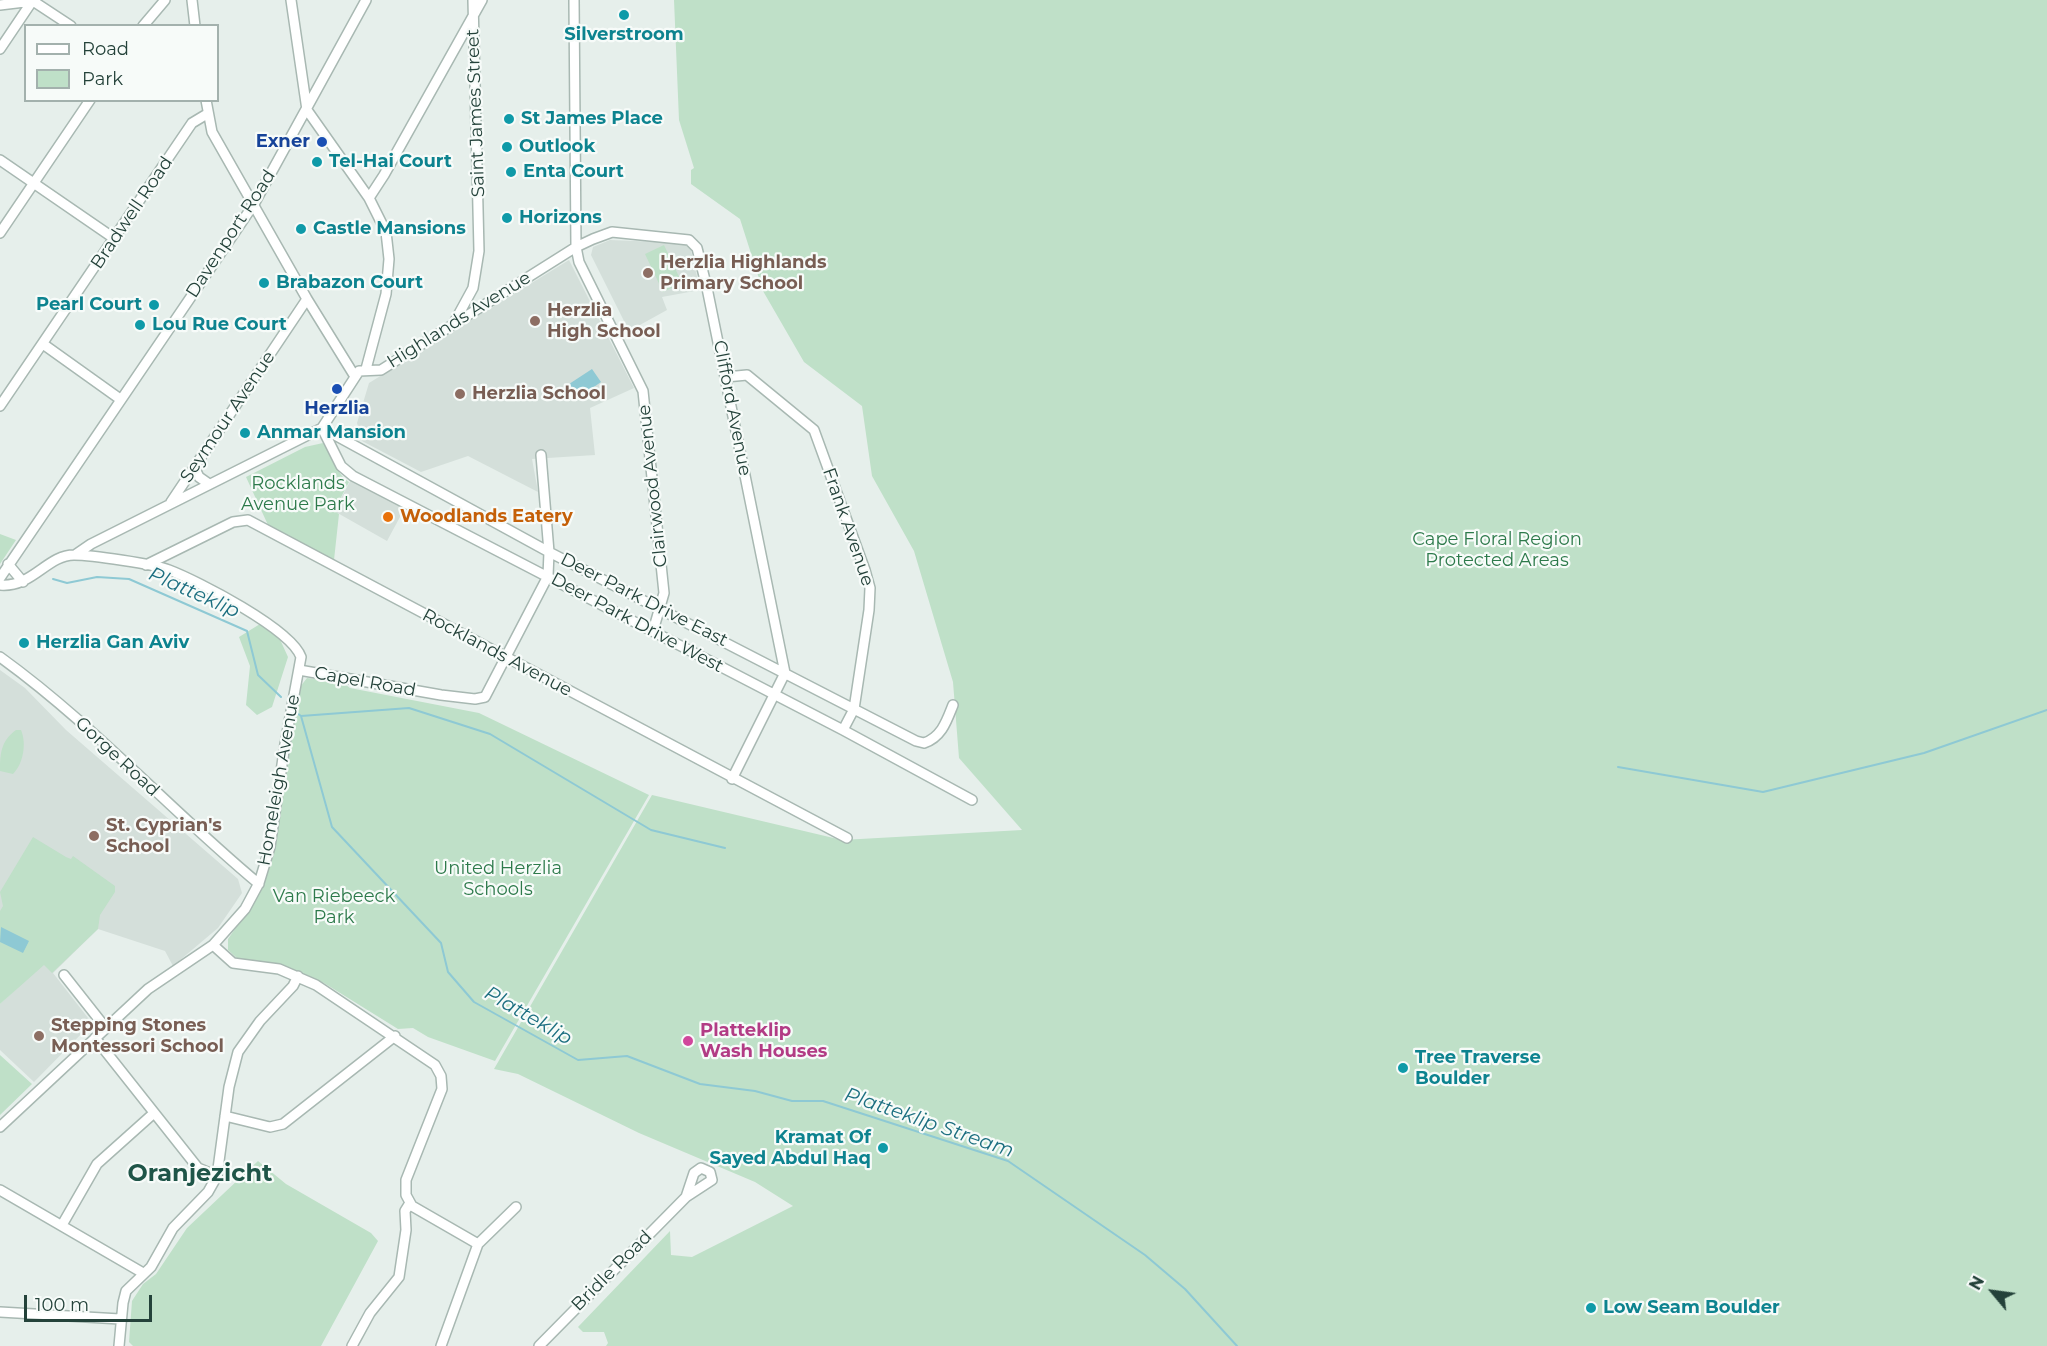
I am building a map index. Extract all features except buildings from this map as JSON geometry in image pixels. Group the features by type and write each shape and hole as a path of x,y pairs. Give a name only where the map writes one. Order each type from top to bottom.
{"street":[{"path":"0,4 33,0 68,24"},
{"path":"0,49 33,0"},
{"path":"145,24 165,0"},
{"path":"192,0 195,24"},
{"path":"291,0 307,110 369,198 386,232 389,259 386,294 366,369"},
{"name":"Davenport Road","path":"0,578 254,204 366,0"},
{"name":"Saint James Street","path":"450,327 466,304 478,270 473,0"},
{"path":"369,198 482,0"},
{"name":"Clairwood Avenue","path":"574,0 576,247 579,262 643,391 664,593 653,631"},
{"path":"0,233 89,102"},
{"path":"0,585 23,582 54,562 75,555 170,504 322,428 354,375 307,299 212,132 206,102"},
{"name":"Bradwell Road","path":"0,406 192,123 207,114"},
{"path":"0,160 115,238"},
{"name":"Clifford Avenue","path":"576,247 612,232 680,237 694,243 700,256 726,377 785,673"},
{"name":"Highlands Avenue","path":"354,375 366,369 381,370 576,247"},
{"name":"Seymour Avenue","path":"170,504 307,299"},
{"path":"43,344 120,399"},
{"name":"Frank Avenue","path":"726,377 740,374 752,378 806,423 817,439 870,588 854,709 843,730"},
{"name":"Deer Park Drive East","path":"322,428 549,552 921,744 940,733 953,705"},
{"name":"Deer Park Drive West","path":"322,428 341,466 353,476 775,694 972,800"},
{"path":"341,466 343,453 354,446"},
{"path":"506,657 548,576 549,552 541,455"},
{"path":"194,467 199,477 209,484"},
{"name":"Rocklands Avenue","path":"146,565 233,522 248,520 732,779 847,838"},
{"name":"Capel Road","path":"75,555 168,570 265,621 298,650 301,657 299,670 441,696 475,699 485,697 506,657"},
{"path":"8,564 23,582"},
{"name":"Gorge Road","path":"0,657 47,692 206,840 259,885"},
{"name":"Homeleigh Avenue","path":"0,1127 147,989 213,945 245,909 259,885 270,847 285,744 299,670"},
{"path":"732,779 785,673"},
{"path":"213,945 233,963 273,967 298,976 395,1036 435,1065 442,1084 406,1180 405,1191 410,1203 478,1244"},
{"path":"64,975 105,1027"},
{"path":"119,1346 120,1319 126,1292 151,1267 173,1228 208,1192 217,1176 229,1087 238,1052 260,1021 293,986 298,976"},
{"path":"225,1116 270,1127 283,1124 395,1036"},
{"path":"95,1038 198,1168 217,1176"},
{"path":"62,1225 98,1164 154,1113"},
{"path":"0,1190 143,1273"},
{"name":"Bridle Road","path":"539,1346 686,1197"},
{"path":"352,1346 370,1313 399,1277 406,1230 405,1212 410,1203"},
{"path":"441,1346 478,1244 516,1207"},
{"path":"0,1312 120,1319"}],"shaded area":[{"name":"Herzlia Highlands Primary School","path":"610,240 684,243 691,250 700,290 662,297 667,310 629,331 591,255 593,247"},
{"name":"Herzlia High School","path":"569,260 634,388 590,408 595,455 532,459 538,492 468,456 421,472 362,441 357,423 369,383"},
{"path":"353,476 407,504 387,541 334,511"},
{"name":"St. Cyprian's School","path":"0,670 25,688 66,730 238,879 242,893 218,928 173,966 165,951 98,929 53,973 92,1023 34,1082 0,1050 0,1004 21,984 0,978"}],"green space":[{"name":"Cape Floral Region Protected Areas","path":"674,0 2047,0 2047,1346 606,1346 608,1343 604,1332 583,1332 578,1327 670,1231 671,1255 692,1257 793,1206 755,1182 639,1133 518,1074 494,1069 652,795 842,840 1022,830 959,758 953,682 914,551 872,476 862,406 804,362 763,291 740,219 691,184 691,170 694,168 679,120"},
{"path":"664,245 682,283 663,292 645,254"},
{"name":"Rocklands Avenue Park","path":"323,443 341,474 349,482 334,511 339,514 334,560 268,525 246,477 305,447"},
{"path":"0,534 16,540 0,564"},
{"path":"260,624 278,635 288,657 272,707 257,715 246,705 250,666 239,637"},
{"name":"Van Riebeeck Park","path":"307,678 342,682 350,688 479,713 649,795 495,1061 428,1037 413,1028 398,1029 324,983 292,969 238,959 228,950 228,939 259,894 272,860 300,687"},
{"path":"16,730 21,730 24,747 22,759 13,774 0,771 0,759 4,743"},
{"path":"33,837 66,857 71,859 73,856 115,886 115,892 100,915 98,929 52,973 44,965 0,1004 0,911 3,906 0,892"},
{"path":"0,1055 32,1084 0,1115"},
{"path":"258,1161 286,1184 371,1233 378,1241 321,1346 133,1346 129,1342 132,1301 143,1284 156,1274 187,1228"}],"water":[{"path":"592,369 601,382 575,400 566,386"},
{"path":"1,927 29,941 23,953 0,942"}],"waterway":[{"name":"Platteklip","path":"53,579 67,583 97,577 129,579 247,631 258,675 281,697"},
{"path":"301,716 409,708 490,734 651,830 725,848"},
{"path":"1618,767 1763,792 1924,753 2047,710"},
{"name":"Platteklip Stream","path":"297,713 301,716 332,827 441,943 448,972 474,1002 578,1060 627,1056 700,1084 755,1091 792,1101 823,1101 1008,1161 1145,1255 1185,1289 1237,1346"}],"place":[{"name":"Silverstroom","path":"624,15"},
{"name":"St James Place","path":"509,119"},
{"name":"Exner","path":"322,142"},
{"name":"Outlook","path":"507,147"},
{"name":"Tel-Hai Court","path":"317,162"},
{"name":"Enta Court","path":"511,172"},
{"name":"Horizons","path":"507,218"},
{"name":"Castle Mansions","path":"301,229"},
{"name":"Herzlia Highlands Primary School","path":"648,273"},
{"name":"Brabazon Court","path":"264,283"},
{"name":"Pearl Court","path":"154,305"},
{"name":"Herzlia High School","path":"535,321"},
{"name":"Lou Rue Court","path":"140,325"},
{"name":"Herzlia","path":"337,389"},
{"name":"Herzlia School","path":"460,394"},
{"name":"Anmar Mansion","path":"245,433"},
{"name":"Woodlands Eatery","path":"388,517"},
{"name":"Herzlia Gan Aviv","path":"24,643"},
{"name":"St. Cyprian's School","path":"94,836"},
{"name":"Stepping Stones Montessori School","path":"39,1036"},
{"name":"Platteklip Wash Houses","path":"688,1041"},
{"name":"Tree Traverse Boulder","path":"1403,1068"},
{"name":"Kramat Of Sayed Abdul Haq","path":"883,1148"},
{"name":"Low Seam Boulder","path":"1591,1308"}],"district":[{"name":"Oranjezicht","path":"200,1174"}],"park label":[{"name":"United Herzlia Schools","path":"498,879"}]}
